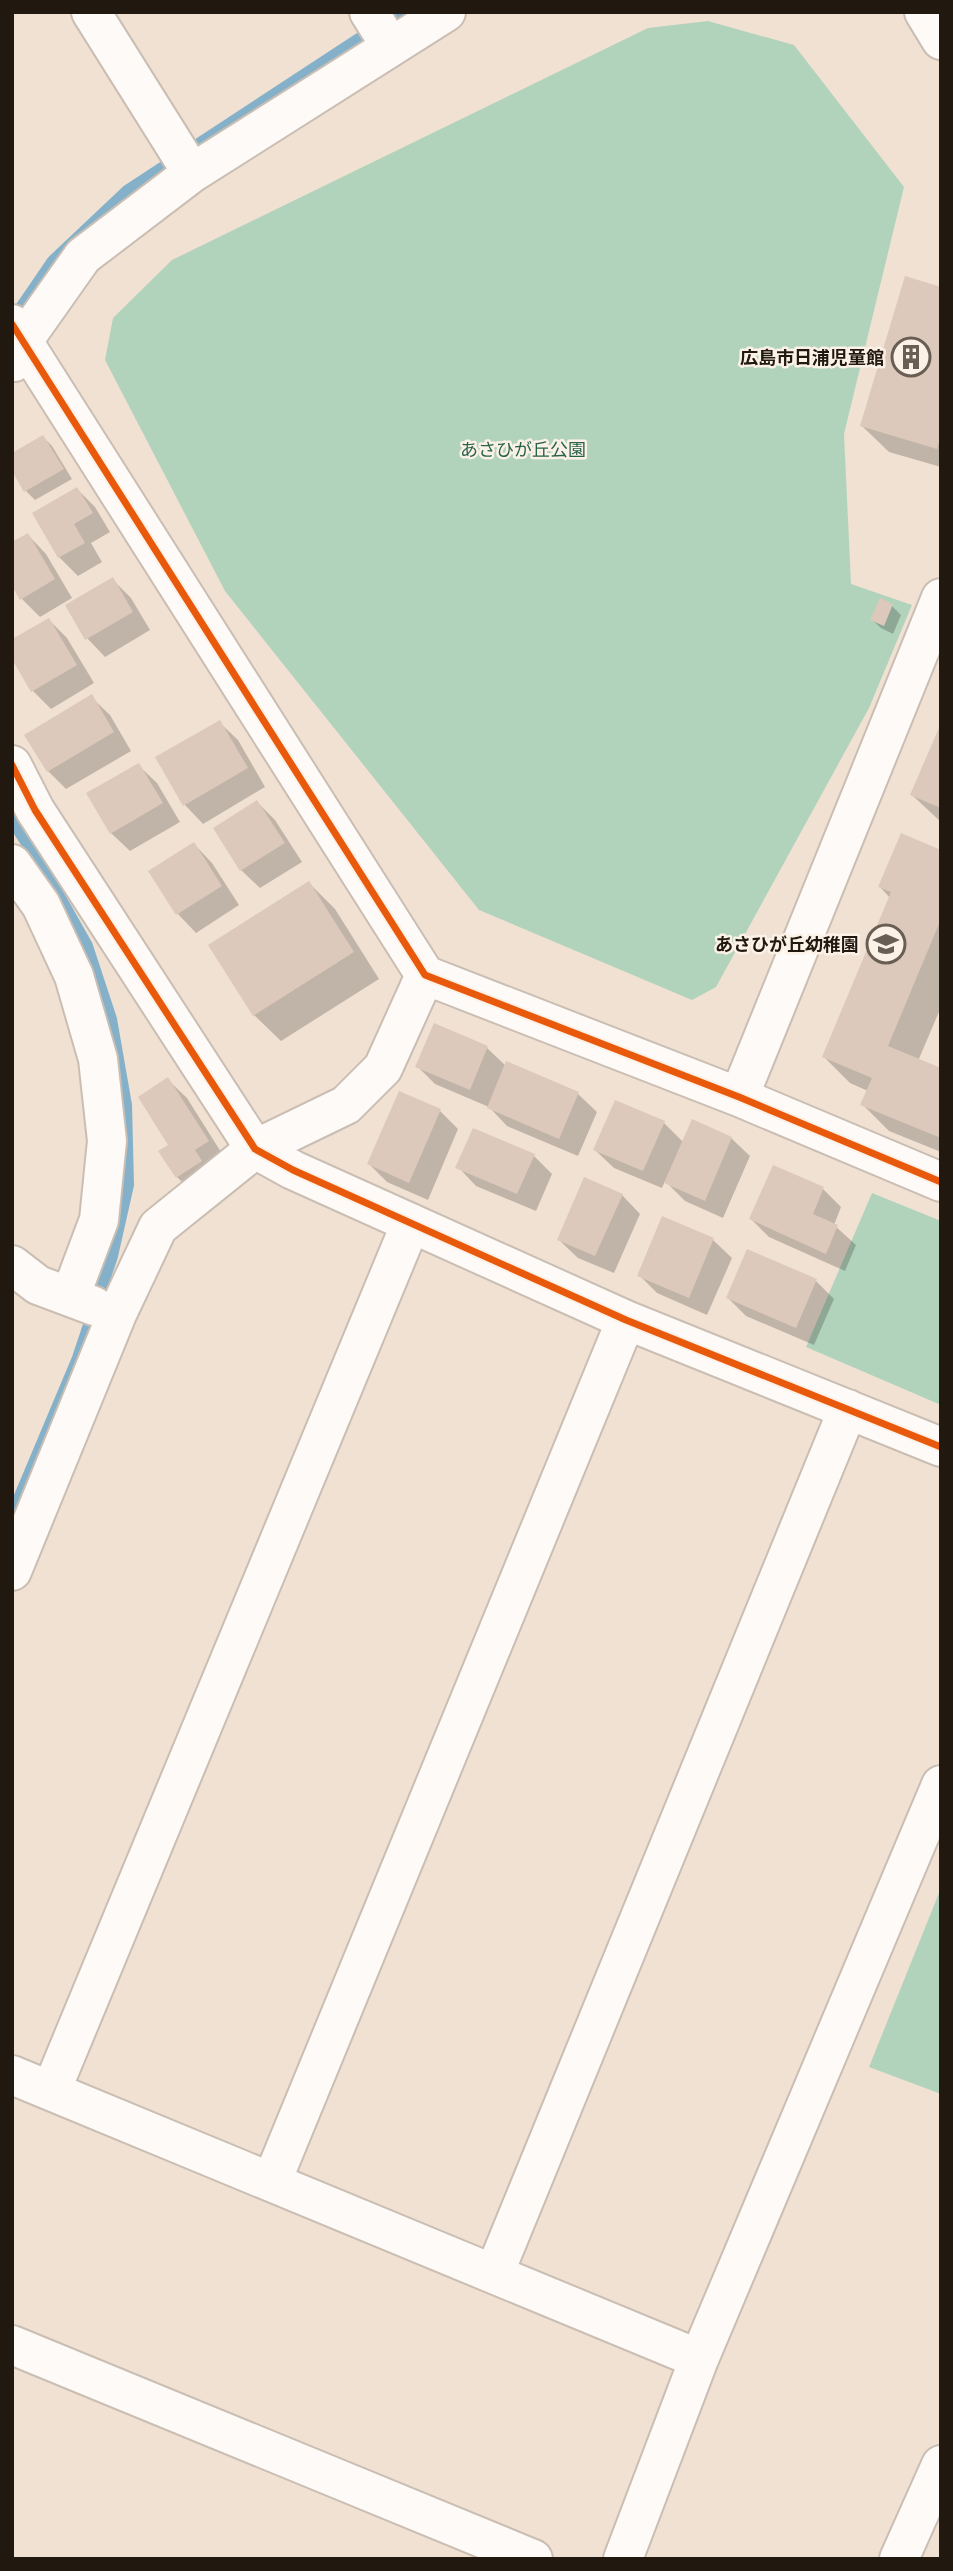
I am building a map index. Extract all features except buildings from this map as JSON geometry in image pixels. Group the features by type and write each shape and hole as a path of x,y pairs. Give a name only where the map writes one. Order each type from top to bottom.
{"street":[{"path":"91,12 192,173"},
{"path":"369,12 391,47"},
{"path":"446,12 192,173 83,256 16,343 425,975 738,1097 941,1182"},
{"path":"923,12 941,40"},
{"path":"738,1097 941,598"},
{"path":"12,765 35,810 254,1149 293,1170 625,1320 941,1447"},
{"path":"12,864 41,905 74,976 97,1059 107,1141 99,1220 70,1297"},
{"path":"13,1566 117,1314 158,1227 254,1149 346,1105 383,1068 425,975"},
{"path":"51,2091 411,1223"},
{"path":"12,1265 38,1285 117,1314"},
{"path":"272,2181 625,1320"},
{"path":"494,2274 848,1409"},
{"path":"623,2559 699,2359 941,1785"},
{"path":"12,2075 699,2359"},
{"path":"12,2344 533,2559"},
{"path":"899,2559 941,2465"}],"green space":[{"name":"あさひが丘公園","path":"708,21 794,45 904,187 844,434 851,584 912,605 869,708 716,987 692,1000 479,910 225,591 105,360 113,318 172,260 648,28"},
{"path":"872,1193 941,1221 941,1405 806,1347"},
{"path":"941,1888 941,2094 869,2067"}],"waterway":[{"path":"12,321 53,261 127,191 400,12"},
{"path":"12,820 45,871 87,946 111,1019 126,1105 128,1185 112,1256 78,1358 12,1515"}],"cycle path":[{"path":"12,324 425,975 739,1097 941,1182"},
{"path":"12,765 35,810 255,1149 293,1170 626,1320 941,1447"}],"place":[{"name":"広島市日浦児童館","path":"911,357"},
{"name":"あさひが丘幼稚園","path":"886,944"}]}
